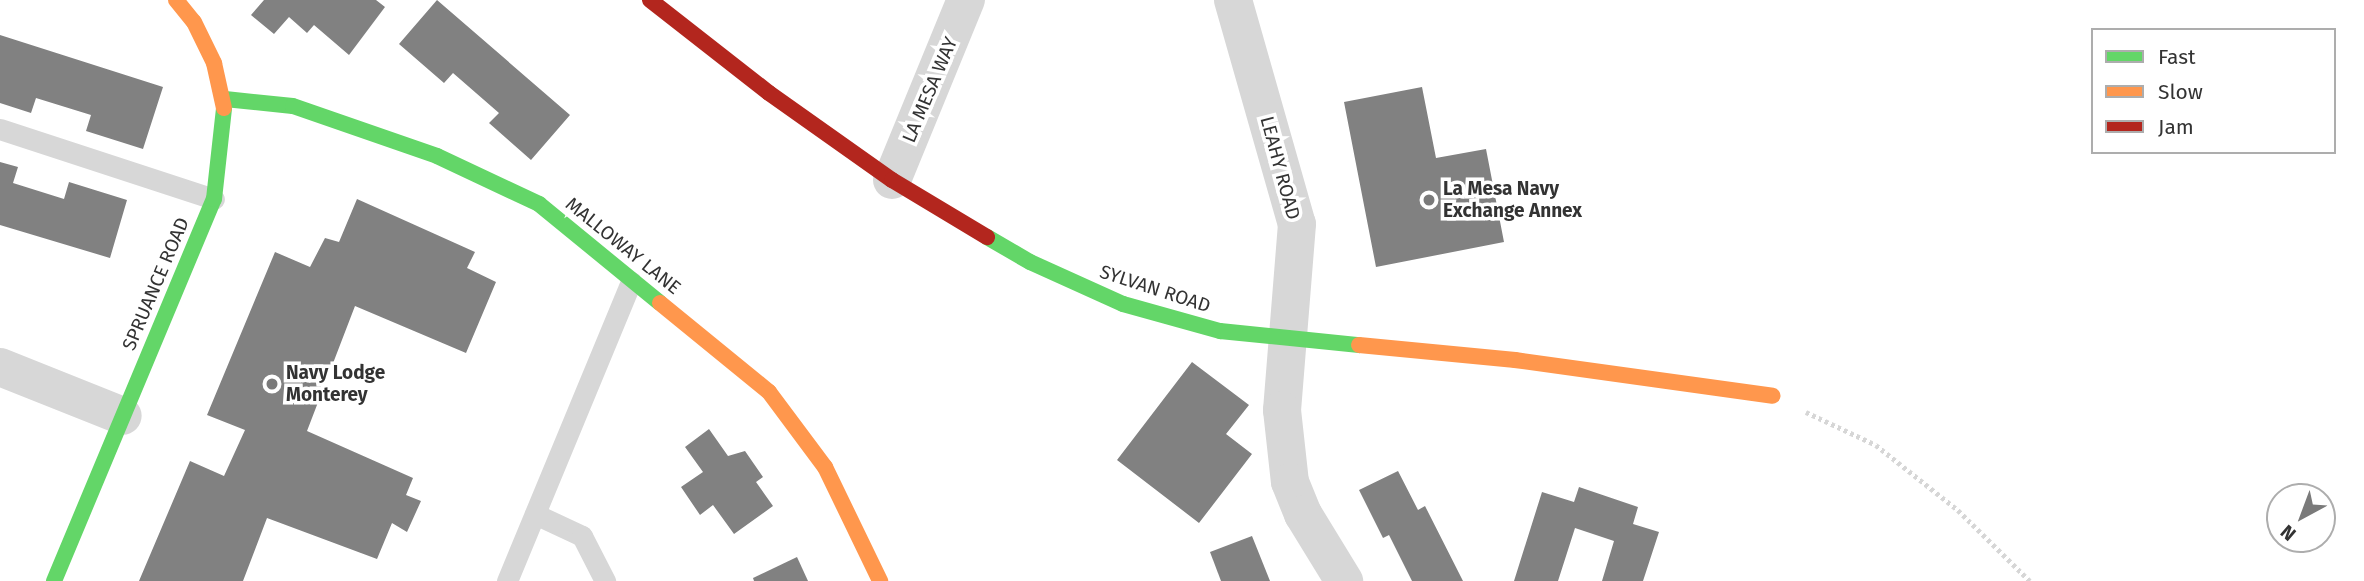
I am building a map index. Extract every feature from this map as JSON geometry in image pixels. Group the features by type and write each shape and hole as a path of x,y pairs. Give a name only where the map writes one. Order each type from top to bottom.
{"street":[{"name":"SPRUANCE ROAD","path":"54,581 214,199 225,99 209,52 176,0"},
{"name":"SYLVAN ROAD","path":"650,0 769,93 892,180 989,239 1077,286 1174,321 1289,340 1514,360 1773,396"},
{"name":"LA MESA WAY","path":"892,180 966,0"},
{"name":"LEAHY ROAD","path":"1234,0 1297,224 1282,410 1290,482 1303,514 1344,581"},
{"name":"MALLOWAY LANE","path":"225,99 314,112 498,181 539,204 631,282 736,361 799,427 825,467 880,581"},
{"path":"0,368 123,416"}],"lane":[{"path":"0,130 214,199"},
{"path":"507,581 631,282"},
{"path":"534,514 582,536 605,581"}],"path":[{"path":"1773,396 1876,445 1958,510 2029,581"}],"building":[{"path":"264,0 376,0 385,7 349,55 314,25 307,33 289,17 274,34 251,15"},
{"path":"437,0 570,115 531,160 489,123 499,113 453,73 444,83 399,44"},
{"path":"0,35 163,87 143,149 86,131 91,115 36,98 31,113 0,103"},
{"name":"La Mesa Navy Exchange Annex","path":"1422,87 1436,158 1486,149 1504,242 1376,267 1344,102"},
{"path":"0,162 18,167 13,183 64,199 69,182 127,200 110,258 0,225"},
{"name":"Navy Lodge Monterey","path":"357,199 475,252 467,268 496,282 466,353 355,306 307,431 413,478 406,495 421,501 407,532 392,523 377,559 267,518 243,581 139,581 190,461 224,476 245,430 207,415 275,252 310,267 325,238 339,242"},
{"path":"1192,362 1249,405 1226,434 1252,454 1199,523 1117,460"},
{"path":"709,429 728,456 745,451 763,477 756,482 773,506 734,534 713,505 700,515 681,487 703,472 685,447"},
{"path":"1398,471 1418,510 1425,506 1463,581 1412,581 1389,535 1383,538 1359,490"},
{"path":"1579,487 1638,507 1633,524 1659,532 1643,581 1602,581 1614,541 1575,528 1558,581 1514,581 1542,492 1574,502"},
{"path":"1252,536 1270,581 1221,581 1210,552"},
{"path":"797,557 808,581 754,581 753,578"}],"traffic: fast":[{"path":"225,99 293,106 437,156 539,204 660,303"},
{"path":"54,581 214,199 224,108"},
{"path":"987,237 1030,262 1123,304 1220,331 1359,345"}],"traffic: slow":[{"path":"176,0 194,22 214,63 224,108"},
{"path":"660,303 769,392 825,467 880,581"},
{"path":"1359,345 1515,360 1773,396"}],"traffic: jam":[{"path":"650,0 769,93 892,180 987,237"}],"place":[{"name":"La Mesa Navy Exchange Annex","path":"1429,200"},
{"name":"Navy Lodge Monterey","path":"272,384"}]}
